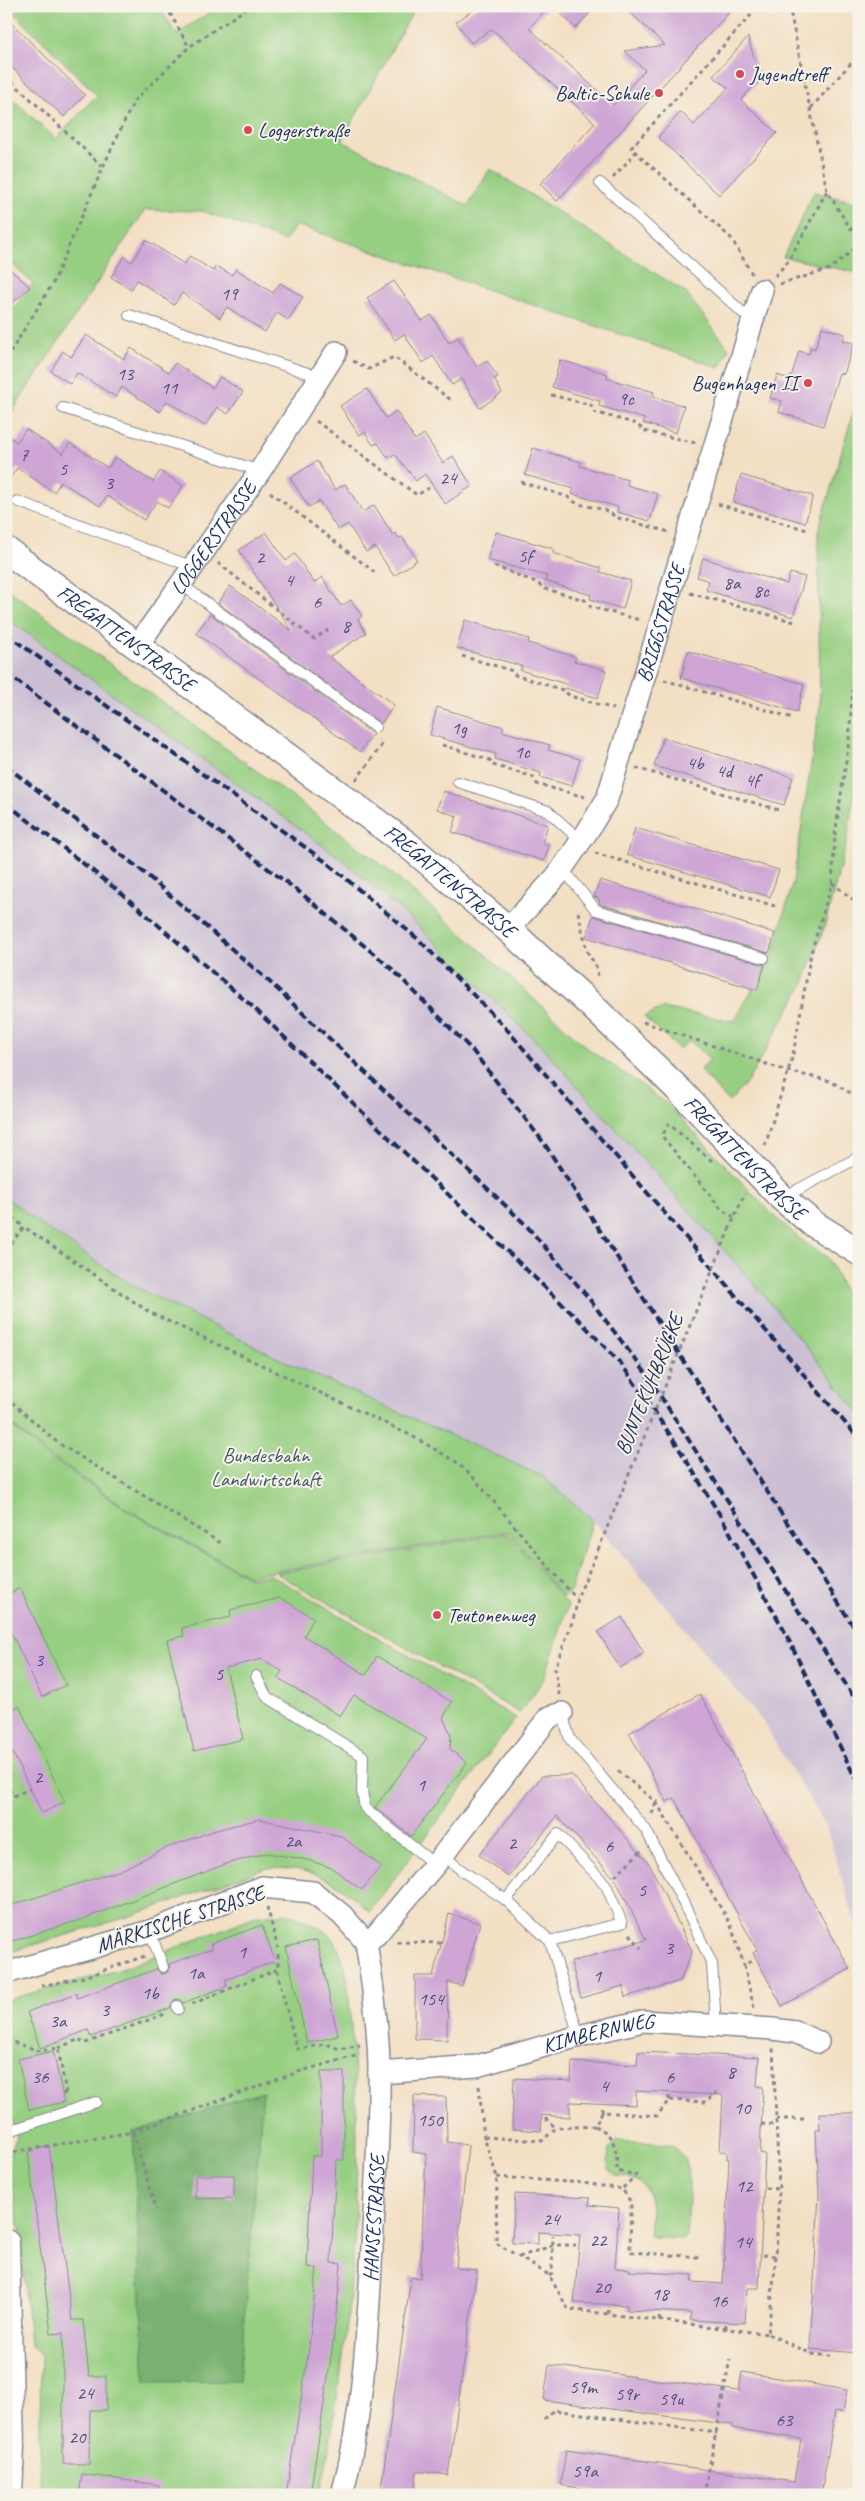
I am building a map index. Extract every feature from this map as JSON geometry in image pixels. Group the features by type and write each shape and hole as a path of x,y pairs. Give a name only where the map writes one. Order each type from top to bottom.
{"street":[{"name":"BRIGGSTRASSE","path":"508,929 569,876 579,844 604,803 634,715 686,537 716,448 762,290"},
{"name":"LOGGERSTRASSE","path":"138,645 257,475 336,352"},
{"name":"FREGATTENSTRASSE","path":"6,550 344,796 408,845 508,929 591,1005 680,1091 744,1175 782,1198 812,1223 859,1252"},
{"path":"366,1942 376,1935 439,1860 549,1717 562,1713"},
{"name":"MÄRKISCHE STRASSE","path":"6,1973 150,1931 262,1887 312,1892 342,1915 366,1942"},
{"name":"HANSESTRASSE","path":"342,2495 351,2463 367,2347 379,2073 374,1992 366,1942"},
{"name":"KIMBERNWEG","path":"379,2073 477,2066 579,2036 643,2021 763,2028 795,2032 818,2042"},
{"path":"6,2243 11,2446 9,2495"}],"lane":[{"path":"602,185 753,322"},
{"path":"129,315 320,377"},
{"path":"63,408 257,475"},
{"path":"17,501 193,567 375,727"},
{"path":"458,782 548,811 579,844"},
{"path":"569,876 596,910 764,958"},
{"path":"782,1198 859,1157"},
{"path":"256,1676 267,1697 363,1756 362,1791 364,1808 439,1860 461,1870 506,1900 550,1941 579,2036"},
{"path":"562,1713 570,1739 646,1830 684,1904 712,1964 716,2025"},
{"path":"506,1900 558,1834 606,1885 622,1923 550,1941"},
{"path":"150,1931 163,1967"},
{"path":"6,2132 96,2102"}],"path":[{"path":"166,6 189,47"},
{"path":"6,359 53,283 102,167 134,101 189,47 250,6"},
{"path":"759,6 631,148 731,238 762,290"},
{"path":"789,6 827,191 848,225 859,238"},
{"path":"811,108 859,54"},
{"path":"6,76 102,167"},
{"path":"602,185 636,152"},
{"path":"762,290 789,260 827,191"},
{"path":"762,290 830,268 859,245"},
{"path":"6,346 12,352"},
{"path":"336,352 369,369 394,357 451,400"},
{"path":"551,394 591,405 594,412 637,424 644,431 716,448"},
{"path":"300,409 417,495 428,488"},
{"path":"257,475 377,574"},
{"path":"521,482 568,497 572,502 610,512 615,518 686,537"},
{"path":"699,498 806,530"},
{"path":"494,566 538,583 542,588 585,600 591,607 660,626"},
{"path":"193,567 314,639 328,630"},
{"path":"671,587 795,622"},
{"path":"746,1192 744,1175 766,1145 787,1071 798,1031 811,953 832,883 835,835 848,741 859,601"},
{"path":"462,656 513,670 515,675 564,690 570,696 634,715"},
{"path":"855,656 859,659"},
{"path":"646,674 793,718"},
{"path":"344,796 381,746 375,727"},
{"path":"442,745 490,760 494,765 532,777 537,784 604,803"},
{"path":"619,762 782,811"},
{"path":"579,844 775,906"},
{"path":"569,876 587,951 598,970 591,1005"},
{"path":"832,883 859,904"},
{"path":"638,1020 787,1071 830,1081 859,1098"},
{"path":"714,1162 669,1124 662,1136 722,1210 734,1217"},
{"path":"744,1175 738,1174 746,1184 746,1192"},
{"name":"BUNTEKUHBRÜCKE","path":"562,1713 555,1668 573,1620 578,1598 734,1217 746,1192"},
{"path":"6,1212 24,1227 149,1312 412,1436 455,1461 473,1477 570,1592 578,1598"},
{"path":"6,1250 24,1227"},
{"path":"6,1398 58,1443 224,1545"},
{"path":"612,1766 656,1802 730,1924 744,1965 754,2010 763,2028 776,2119 779,2189 776,2256 768,2334"},
{"path":"6,1782 13,1796 30,1789"},
{"path":"656,1802 661,1797"},
{"path":"260,1908 275,1905"},
{"path":"267,1906 278,1948"},
{"path":"396,1942 442,1943"},
{"path":"35,1987 84,1977 157,1952"},
{"path":"278,1954 278,1975 297,2049 327,2044 339,2049 378,2046"},
{"path":"744,1965 751,1961"},
{"path":"6,2040 40,2051 47,2050"},
{"path":"6,2152 133,2132 301,2071 378,2046"},
{"path":"52,2049 58,2048 66,2093"},
{"path":"477,2066 484,2137 497,2177 496,2243 549,2275 568,2309 768,2334 812,2354 831,2356"},
{"path":"669,2100 706,2102 717,2092"},
{"path":"602,2112 657,2116 669,2100 669,2093"},
{"path":"595,2126 603,2106"},
{"path":"545,2118 556,2128"},
{"path":"776,2119 806,2119"},
{"path":"761,2124 776,2124"},
{"path":"484,2137 542,2141 556,2128 595,2126 604,2130 617,2148 617,2171 636,2175 622,2189"},
{"path":"133,2132 156,2210"},
{"path":"497,2177 583,2183 622,2189 631,2202 630,2252 699,2257"},
{"path":"765,2188 779,2189"},
{"path":"549,2275 552,2273 553,2235"},
{"path":"518,2257 554,2245 576,2245"},
{"path":"763,2255 776,2256"},
{"path":"608,2314 609,2306"},
{"path":"659,2320 660,2314"},
{"path":"726,2323 726,2329"},
{"path":"704,2495 730,2359"},
{"path":"544,2419 554,2410 717,2433"}],"shaded area":[{"path":"6,619 343,860 412,920 546,1051 757,1287 859,1412 859,1935 827,1829 763,1722 593,1520 543,1476 286,1362 130,1284 41,1225 6,1197"}],"green space":[{"path":"6,6 159,6 176,34 220,6 416,6 342,141 468,206 490,169 685,292 729,349 720,368 296,225 285,241 202,211 145,210 6,421 6,317 33,284 6,258 6,93 56,139 97,95 17,16 6,15"},
{"path":"814,192 859,203 859,273 783,257"},
{"path":"859,392 859,763 847,840 825,925 804,983 748,1081 729,1102 700,1070 710,1059 690,1041 679,1049 644,1017 662,1008 734,1021 772,956 793,882 820,706 818,532"},
{"path":"6,588 291,796 388,870 485,954 588,1049 668,1105 769,1211 800,1239 828,1258 859,1321 859,1412 757,1287 546,1051 412,920 343,860 6,618"},
{"name":"Bundesbahn Landwirtschaft","path":"6,1197 41,1225 130,1284 286,1362 542,1476 593,1520 570,1592 563,1597 508,1531 249,1576 132,1512 46,1453 6,1420"},
{"path":"6,1421 46,1455 132,1513 250,1578 271,1575 516,1718 369,1912 355,1898 334,1883 315,1874 295,1869 267,1868 131,1916 6,1953"},
{"path":"507,1533 568,1605 545,1677 520,1713 276,1573"},
{"path":"284,1913 305,1921 325,1932 331,1937 340,1952 348,1982 355,2083 357,2142 353,2260 340,2378 320,2495 39,2495 41,2356 30,2345 20,2230 7,2158 17,2138 6,2099 6,2000 122,1969 253,1917"},
{"path":"263,2092 239,2381 145,2382 133,2132"},
{"path":"617,2141 665,2144 679,2152 685,2161 689,2186 686,2236 683,2239 653,2237 650,2234 650,2203 644,2187 637,2181 615,2176 608,2169 609,2148"}],"building":[{"path":"479,6 549,6 529,28 613,105 645,70 625,51 665,45 623,6 735,6 557,201 540,184 595,123 492,29 471,43 456,22"},
{"path":"553,6 596,6 576,28"},
{"path":"6,18 85,95 64,117 6,62"},
{"path":"748,37 760,79 741,100 777,133 719,195 658,137 681,112 694,125 728,88 713,76"},
{"path":"146,240 184,264 190,256 213,271 216,266 232,275 236,269 273,293 280,283 303,297 288,320 277,313 265,332 227,307 220,318 182,293 174,305 137,280 131,290 111,277 124,257 132,262"},
{"path":"6,266 30,287 6,309"},
{"path":"394,281 422,321 431,315 449,343 458,337 477,367 487,361 498,377 494,379 502,393 480,408 461,379 452,385 433,356 423,363 404,334 395,340 367,298"},
{"path":"822,327 845,334 843,340 854,343 844,374 839,373 823,426 779,412 782,401 770,398 777,375 789,379 799,351 809,354 811,347 815,349"},
{"path":"86,335 124,359 131,348 169,372 175,363 213,388 220,377 243,392 228,414 217,407 205,426 167,401 160,412 122,387 116,397 77,373 70,384 51,371 63,351 71,357"},
{"path":"560,360 608,374 606,378 654,392 653,396 684,406 676,433 643,423 645,419 599,406 600,401 552,387"},
{"path":"367,389 386,418 396,411 415,440 424,434 443,463 453,456 472,486 445,504 425,474 416,481 395,454 388,458 378,443 373,445 365,432 359,435 340,406"},
{"path":"26,429 63,454 70,443 108,468 115,457 153,482 160,471 183,486 168,508 157,501 144,520 107,496 100,506 61,482 54,492 17,468 6,484 6,435 17,442"},
{"path":"533,448 581,462 580,466 628,480 627,485 658,494 650,521 617,512 618,507 572,494 574,489 525,475"},
{"path":"317,461 335,490 345,484 363,512 374,505 393,535 395,533 399,538 402,537 417,560 394,576 375,547 366,552 348,524 338,530 319,501 309,507 290,478"},
{"path":"741,475 813,496 805,523 733,502"},
{"path":"266,532 286,561 295,554 314,583 322,577 341,606 351,600 362,616 358,619 366,633 329,657 394,705 381,724 218,603 230,586 292,631 239,550"},
{"path":"496,532 554,549 553,553 601,568 600,572 631,581 623,609 590,599 591,595 545,581 547,576 487,560"},
{"path":"703,558 787,584 790,573 805,577 793,617 706,590 709,581 697,577"},
{"path":"210,614 373,734 360,752 196,633"},
{"path":"465,620 529,639 528,643 576,657 574,661 606,670 598,698 565,688 566,684 520,670 522,666 457,648"},
{"path":"688,651 804,684 797,712 681,678"},
{"path":"437,707 504,727 502,731 550,745 548,750 580,759 572,786 540,777 541,773 495,759 496,754 430,735"},
{"path":"663,738 793,777 784,805 654,766"},
{"path":"443,791 548,825 542,843 549,845 544,861 452,832 457,816 437,809"},
{"path":"635,828 779,870 770,897 627,855"},
{"path":"600,880 775,933 769,953 600,904 598,898 594,897"},
{"path":"593,916 765,965 757,990 586,937"},
{"path":"20,1588 66,1685 42,1697 6,1622 6,1595"},
{"path":"280,1598 314,1618 304,1636 366,1675 377,1656 452,1702 443,1718 451,1734 450,1749 467,1763 411,1836 375,1807 427,1739 354,1695 340,1716 278,1678 282,1671 262,1659 226,1668 243,1739 194,1751 167,1640 184,1636 182,1628 231,1617 230,1610"},
{"path":"622,1617 644,1653 620,1668 598,1632"},
{"path":"700,1694 850,1969 782,2006 753,1953 757,1950 674,1798 667,1802 629,1733"},
{"path":"19,1706 65,1802 42,1813 6,1739 6,1712"},
{"path":"572,1775 650,1865 692,1951 680,1981 625,1997 623,1986 581,1998 571,1962 646,1940 616,1880 557,1816 508,1877 479,1855 542,1776"},
{"path":"259,1819 341,1836 381,1866 362,1890 332,1868 308,1860 267,1853 226,1864 86,1918 6,1943 6,1907 121,1870 166,1848 216,1830"},
{"path":"449,1914 480,1923 462,1986 448,1982 447,2040 415,2039 415,1976 433,1976"},
{"path":"262,1925 275,1961 225,1980 227,1986 183,2003 179,1999 174,2000 170,2008 91,2037 88,2030 40,2048 27,2012 77,1993 77,1998 157,1969 161,1974 166,1973 170,1969 169,1964 212,1949 210,1944"},
{"path":"317,1940 338,2036 307,2043 286,1947"},
{"path":"53,2051 64,2102 29,2110 18,2059"},
{"path":"638,2052 759,2057 757,2086 763,2087 760,2153 765,2154 759,2288 747,2288 745,2323 690,2320 691,2313 627,2310 627,2305 574,2303 580,2235 538,2232 538,2244 512,2243 515,2194 590,2198 589,2205 619,2208 615,2268 630,2269 629,2271 693,2275 692,2282 723,2284 729,2159 727,2159 727,2152 720,2151 723,2095 636,2091 636,2105 570,2102 570,2117 542,2115 541,2131 512,2129 514,2078 571,2081 572,2062 637,2065"},
{"path":"321,2072 344,2072 344,2160 336,2160 331,2263 341,2264 332,2351 310,2495 286,2495 309,2348 317,2268 307,2267 312,2156 321,2156"},
{"path":"414,2096 446,2097 447,2142 468,2145 456,2268 477,2270 448,2475 417,2471 414,2495 380,2495 411,2277 420,2278 426,2154 413,2152"},
{"path":"819,2113 859,2113 858,2353 810,2349 819,2195 816,2130 820,2130"},
{"path":"49,2146 72,2320 83,2320 89,2376 106,2376 106,2410 90,2410 89,2464 63,2464 63,2333 51,2334 28,2152"},
{"path":"195,2175 234,2175 234,2198 195,2199"},
{"path":"549,2365 739,2391 742,2372 847,2390 843,2412 835,2411 821,2495 624,2495 561,2485 566,2450 794,2482 801,2439 732,2428 733,2425 544,2400"},
{"path":"82,2474 159,2485 158,2495 79,2495"}],"railway":[{"path":"6,634 326,862 419,940 504,1026 859,1439"},
{"path":"6,673 302,894 391,968 472,1050 544,1143 859,1635"},
{"path":"6,766 141,870 272,984 525,1224 587,1296 645,1372 859,1705"},
{"path":"6,803 121,893 254,1008 583,1324 622,1365 675,1442 723,1520 785,1632 859,1786"}],"place":[{"name":"Jugendtreff","path":"740,74"},
{"name":"Baltic-Schule","path":"659,93"},
{"name":"Loggerstraße","path":"248,130"},
{"name":"Bugenhagen II","path":"808,383"},
{"name":"Teutonenweg","path":"437,1615"}]}
